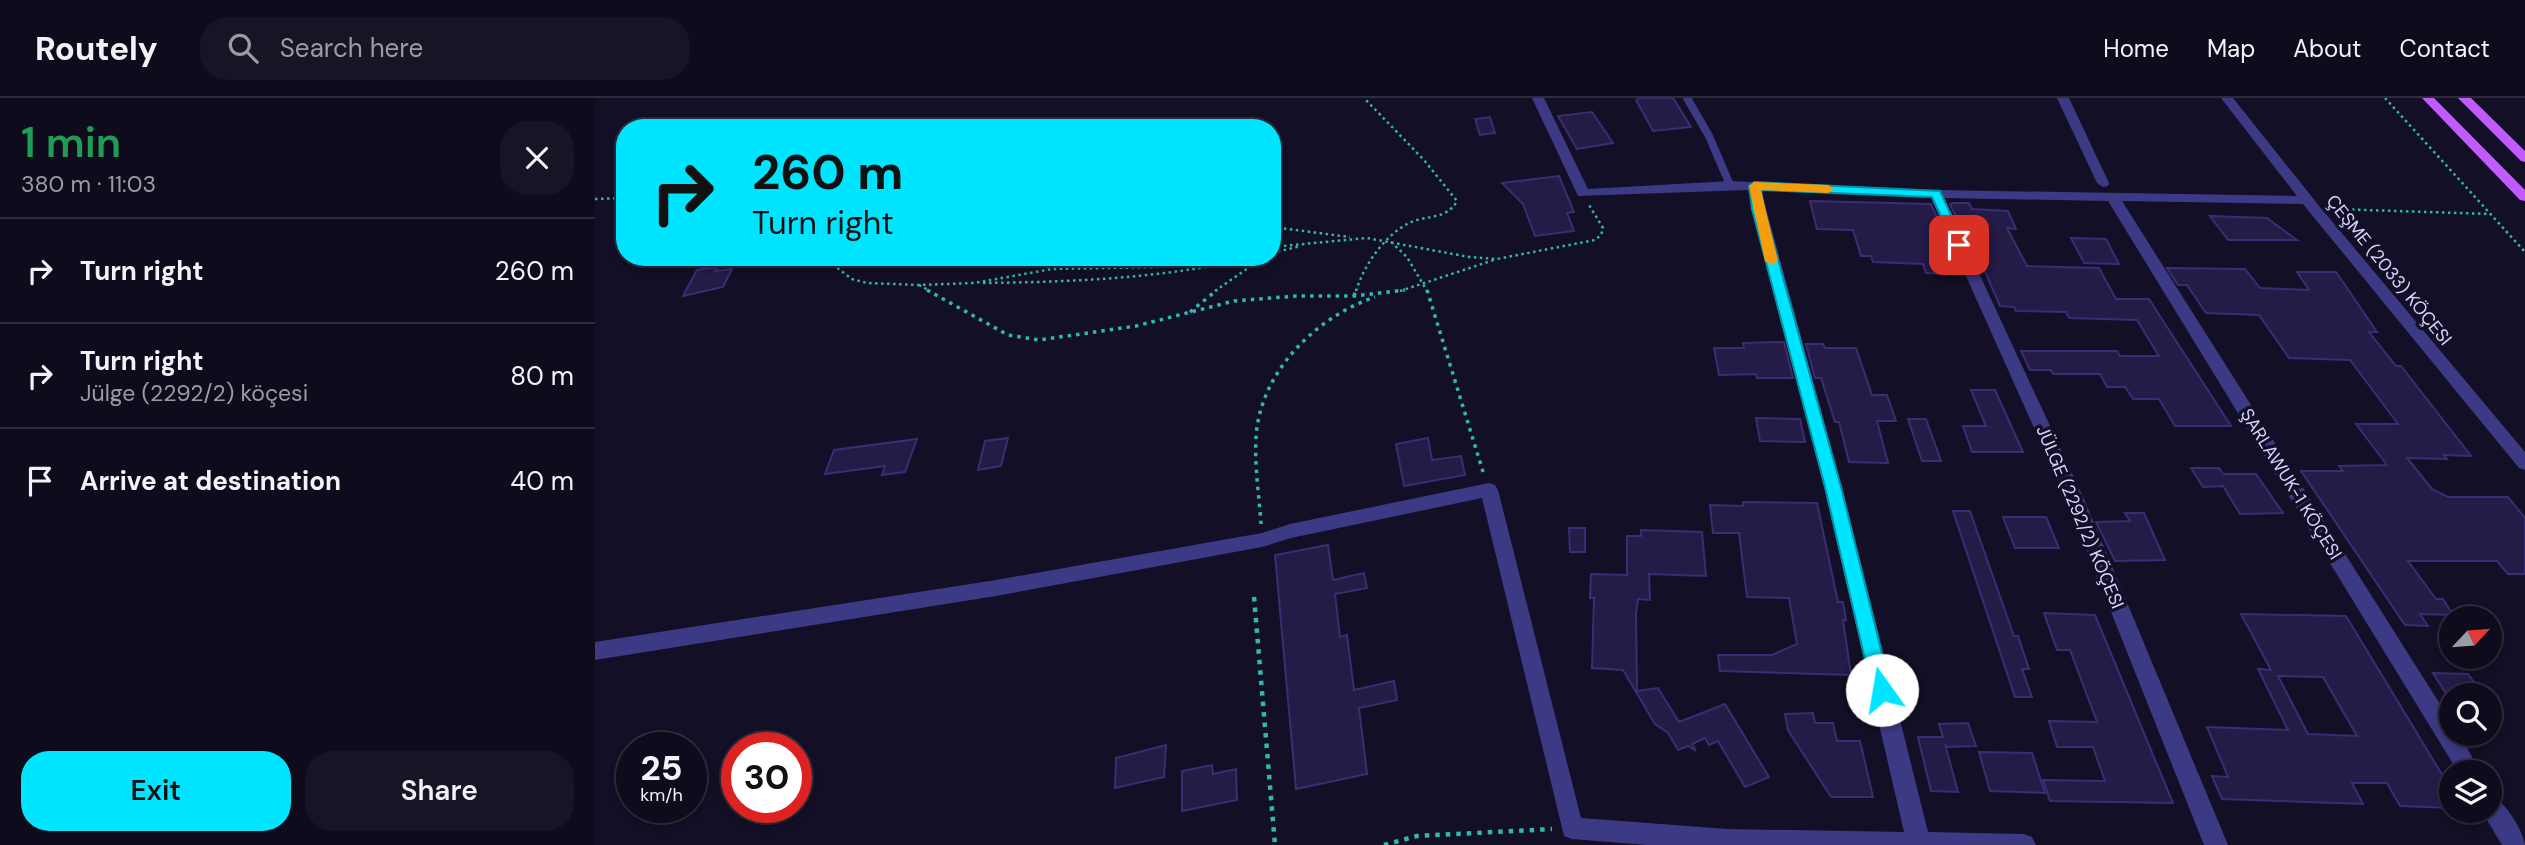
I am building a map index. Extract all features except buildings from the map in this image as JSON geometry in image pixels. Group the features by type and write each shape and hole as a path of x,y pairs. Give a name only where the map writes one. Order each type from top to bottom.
{"main road":[{"path":"2428,98 2525,197"},
{"path":"2464,98 2525,158"}],"street":[{"path":"1538,98 1583,193 1730,185 1936,194 2108,190 2311,205"},
{"name":"ŞARLAWUK-1 KÖÇESI","path":"2063,98 2108,190 2463,760"},
{"name":"ÇEŞME (2033) KÖÇESI","path":"2227,98 2311,205 2525,464"},
{"path":"1754,186 1833,487 1919,843"},
{"name":"JÜLGE (2292/2) KÖÇESI","path":"1936,194 2075,499 2215,845"},
{"path":"595,652 996,588 1262,540 1290,531 1489,490 1571,828 1727,840 2024,845"},
{"path":"2501,823 2515,845"}],"lane":[{"path":"1687,98 1709,136 1730,185"}],"path":[{"path":"1354,296 1357,283 1387,240 1411,223 1445,213 1454,207 1457,201 1424,160 1364,98"},
{"path":"2385,98 2525,252"},
{"path":"1262,540 1256,429 1265,393 1289,359 1336,313 1349,305 1425,284 1497,259 1586,242 1601,235 1603,228 1583,193"},
{"path":"595,199 616,198"},
{"path":"2311,205 2490,214"},
{"path":"1281,228 1341,234 1353,239"},
{"path":"1281,246 1353,239 1387,240 1469,257 1497,259"},
{"path":"1387,240 1407,257 1425,284 1489,490"},
{"path":"1281,251 1319,242"},
{"path":"835,266 852,279 867,283 919,285 1139,279 1177,275 1216,266"},
{"path":"974,283 1052,269 1153,266"},
{"path":"1188,313 1250,266"},
{"path":"919,285 986,325 1025,339 1047,339 1136,326 1250,299 1398,292"},
{"path":"1254,597 1275,845"},
{"path":"1384,845 1417,836 1571,828"}],"slow traffic":[{"path":"1772,261 1754,186 1828,189"}],"route":[{"path":"1882,690 1833,487 1754,186 1936,194 1959,245"}]}
